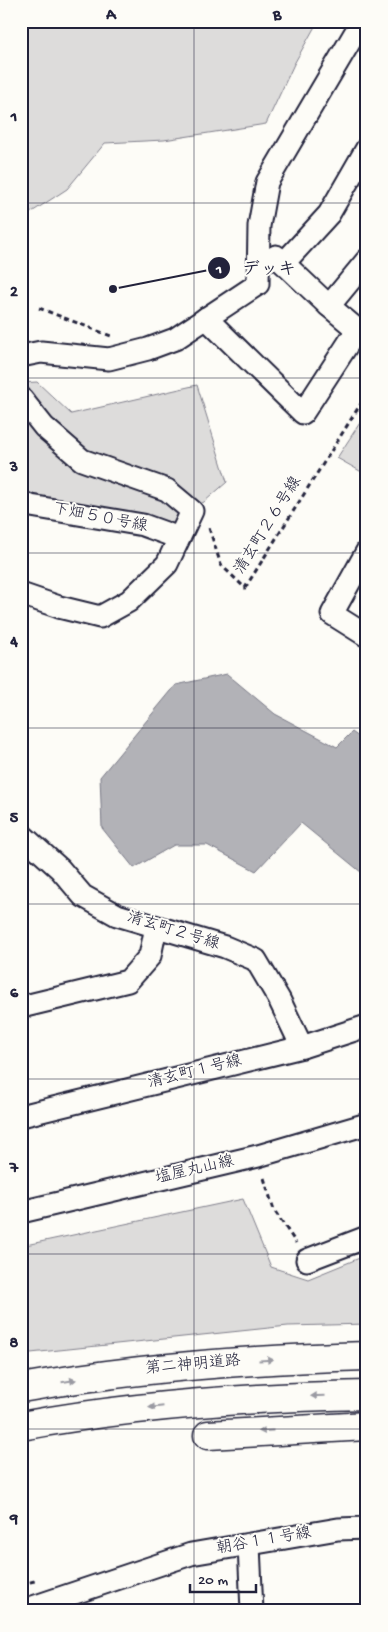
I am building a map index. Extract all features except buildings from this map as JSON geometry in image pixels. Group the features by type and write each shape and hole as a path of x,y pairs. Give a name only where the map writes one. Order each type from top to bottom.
{"highway":[{"name":"第二神明道路","path":"21,1388 149,1370 310,1358 367,1356"},
{"path":"21,1426 117,1411 208,1402 367,1395"},
{"path":"208,1436 367,1426"}],"street":[{"path":"21,356 41,352 109,359 144,350 175,339 258,284 259,226 267,182 362,21"},
{"path":"284,263 330,214 367,148"},
{"path":"206,318 303,413 362,334 276,256 258,268"},
{"path":"329,306 367,260"},
{"path":"21,398 44,427 82,460 167,490 192,511 167,564 129,601 100,617 59,607 21,594"},
{"name":"下畑５０号線","path":"21,502 31,506 142,525 179,538"},
{"path":"367,551 332,614 367,636"},
{"name":"清玄町２号線","path":"21,834 60,869 83,896 117,915 224,947 256,960 279,999 302,1047"},
{"path":"21,1007 128,981 150,956 156,926"},
{"name":"清玄町１号線","path":"21,1116 302,1047 367,1026"},
{"name":"塩屋丸山線","path":"21,1212 258,1156 367,1124"},
{"path":"307,1260 367,1237"},
{"name":"朝谷１１号線","path":"21,1611 191,1554 338,1529 367,1528"},
{"path":"249,1545 252,1611"}],"path":[{"path":"39,308 144,350"},
{"name":"清玄町２６号線","path":"192,511 206,522 222,565 245,588 360,405 367,399"},
{"path":"264,1178 274,1210 307,1260"}],"shaded area":[{"path":"21,21 318,21 294,64 266,124 164,140 105,143 67,189 21,219"},
{"path":"37,382 71,414 197,385 227,482 204,502 186,511 178,531 68,507 21,492 21,383"},
{"path":"367,412 367,475 337,458"},
{"path":"227,674 275,714 337,747 352,732 367,743 367,877 301,823 256,871 207,845 174,845 134,868 102,828 100,777 176,685"},
{"path":"243,1199 271,1267 308,1279 367,1255 367,1324 288,1326 21,1354 21,1246"}],"place":[{"name":"デッキ","path":"113,289"}]}
